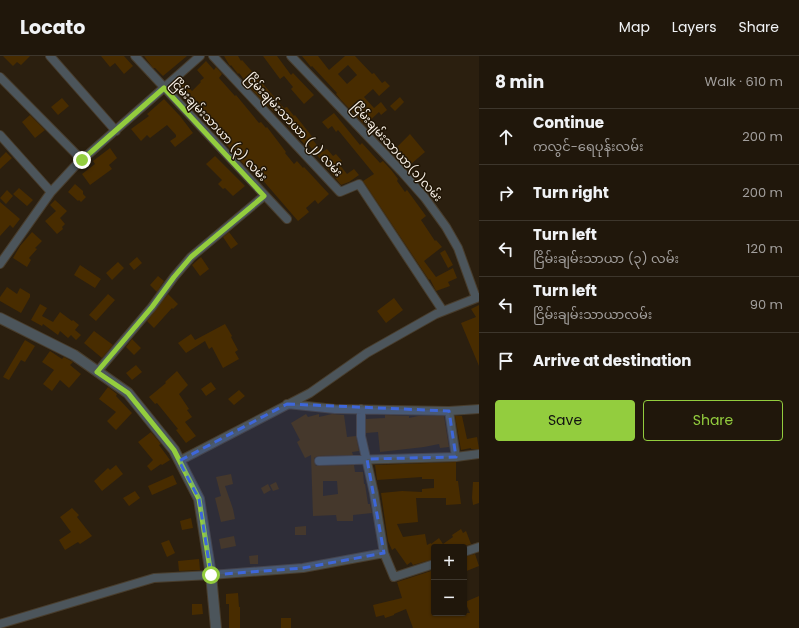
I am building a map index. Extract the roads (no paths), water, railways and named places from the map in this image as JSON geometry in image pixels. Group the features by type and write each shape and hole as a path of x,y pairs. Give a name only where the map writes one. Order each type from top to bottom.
{"street":[{"path":"50,56 116,131"},
{"name":"ငြိမ်းချမ်းသာယာ (၃) လမ်း","path":"136,56 264,196 287,219"},
{"path":"0,264 51,192 82,160 200,56"},
{"name":"ငြိမ်းချမ်းသာယာ (၂) လမ်း","path":"213,56 340,192 359,184 443,311"},
{"name":"ငြိမ်းချမ်းသာယာ(၁)လမ်း","path":"292,56 425,198 446,227 458,248 478,297"},
{"path":"0,77 82,160"},
{"path":"0,135 51,192"},
{"path":"97,372 152,307 191,257 264,196"},
{"path":"179,460 310,393 367,353 443,311 478,297"},
{"path":"0,318 74,355 128,393 174,450 199,499 211,575 216,628"},
{"path":"287,404 335,409 449,411 479,409"},
{"path":"361,409 362,436 374,493 384,553 394,577 431,565"},
{"path":"449,411 456,457"},
{"path":"319,461 456,457 479,454"},
{"path":"467,551 479,547"},
{"path":"0,624 154,578 303,568 384,553"}]}
